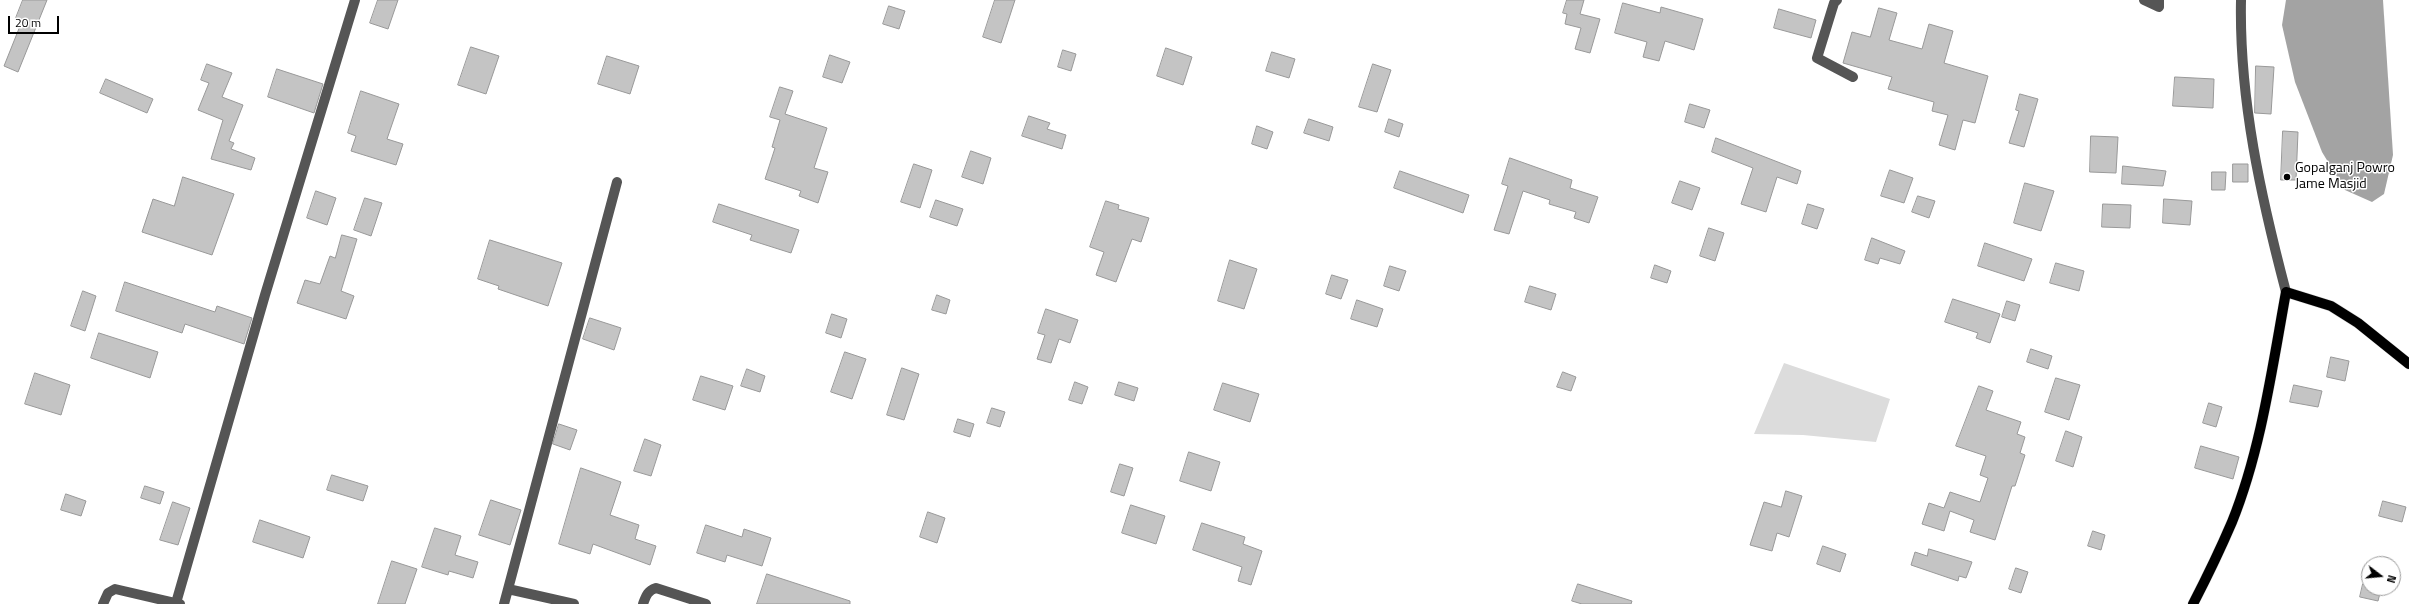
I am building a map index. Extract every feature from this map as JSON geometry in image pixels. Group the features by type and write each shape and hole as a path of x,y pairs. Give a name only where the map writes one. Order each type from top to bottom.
{"main road":[{"path":"2193,604 2232,521 2252,457 2271,375 2286,292 2331,306 2358,323 2409,364"}],"street":[{"path":"103,604 108,593 116,589 178,604 265,295 355,0"},
{"path":"1837,0 1834,3 1817,58 1853,77"},
{"path":"2144,0 2159,7 2159,0"},
{"path":"2241,0 2241,51 2245,98 2266,218 2286,292"},
{"path":"504,604 617,182"},
{"path":"643,604 646,595 650,590 656,588 706,604"},
{"path":"508,589 574,604"}],"shaded area":[{"path":"2286,0 2383,0 2393,155 2384,194 2372,202 2345,190 2322,152 2295,82 2282,25"},
{"path":"1784,363 1890,399 1876,442 1803,435 1754,434"}],"building":[{"path":"23,0 47,0 18,72 4,66 22,21 16,18"},
{"path":"378,0 398,0 388,29 370,23"},
{"path":"995,0 1015,0 1001,43 983,37"},
{"path":"1567,0 1584,0 1580,14 1600,19 1590,53 1575,49 1581,28 1565,24 1567,14 1563,13"},
{"path":"1623,3 1660,13 1661,7 1703,19 1694,50 1665,41 1659,61 1643,57 1647,42 1615,33"},
{"path":"889,6 905,11 899,29 883,24"},
{"path":"1879,8 1897,13 1889,40 1922,49 1929,24 1953,31 1944,63 1988,76 1975,123 1963,120 1955,150 1939,145 1948,115 1932,111 1934,102 1888,89 1892,77 1843,63 1852,32 1870,37"},
{"path":"1779,9 1816,20 1811,38 1774,28"},
{"path":"471,47 499,56 486,94 458,85"},
{"path":"1166,48 1192,57 1183,85 1157,76"},
{"path":"1063,50 1076,54 1071,71 1058,67"},
{"path":"1272,52 1295,59 1289,78 1266,71"},
{"path":"830,55 850,62 842,83 823,77"},
{"path":"607,56 639,66 630,94 598,84"},
{"path":"207,64 232,73 222,97 243,105 229,141 234,143 231,149 255,158 251,170 211,159 223,120 198,110 209,83 201,80"},
{"path":"1373,64 1391,70 1377,112 1359,107"},
{"path":"2256,66 2274,67 2271,114 2255,113"},
{"path":"277,69 323,84 314,113 268,97"},
{"path":"2175,77 2214,79 2213,108 2173,106"},
{"path":"106,79 153,99 147,113 100,93"},
{"path":"780,87 793,91 785,114 827,128 814,168 828,172 818,203 799,196 801,191 765,179 775,148 772,147 780,120 770,117"},
{"path":"361,91 399,104 387,139 403,144 396,165 351,151 356,136 348,133"},
{"path":"2020,94 2038,99 2024,147 2009,143 2019,111 2016,110"},
{"path":"1690,104 1710,110 1704,128 1685,122"},
{"path":"1029,116 1050,123 1047,129 1066,135 1062,149 1022,136"},
{"path":"1309,119 1333,127 1329,141 1304,133"},
{"path":"1389,119 1403,124 1399,137 1385,132"},
{"path":"1257,126 1273,132 1267,149 1252,144"},
{"path":"2283,131 2298,132 2296,180 2281,180"},
{"path":"2091,136 2118,137 2116,173 2090,172"},
{"path":"1716,138 1801,171 1797,184 1777,177 1766,212 1741,204 1753,168 1712,152"},
{"path":"971,151 991,158 983,184 962,177"},
{"path":"1510,158 1572,180 1570,188 1598,197 1589,223 1574,218 1576,212 1549,204 1550,200 1523,191 1509,234 1494,230 1508,186 1502,184"},
{"path":"914,164 932,170 920,208 901,202"},
{"path":"2233,164 2248,164 2248,182 2233,182"},
{"path":"2123,166 2166,171 2163,186 2122,184"},
{"path":"1890,170 1913,178 1904,203 1881,196"},
{"path":"1400,171 1469,195 1463,213 1394,188"},
{"path":"2212,172 2226,172 2225,190 2212,190"},
{"path":"183,177 234,194 212,255 142,232 153,199 174,206"},
{"path":"1680,181 1700,188 1692,210 1672,203"},
{"path":"2025,183 2054,191 2041,231 2014,223"},
{"path":"316,191 336,198 327,225 307,218"},
{"path":"1918,196 1935,201 1929,218 1912,212"},
{"path":"365,198 382,203 371,236 354,230"},
{"path":"2164,199 2192,201 2190,225 2163,223"},
{"path":"936,200 963,209 957,226 930,217"},
{"path":"1106,201 1119,205 1118,209 1149,218 1141,242 1132,239 1116,282 1096,275 1104,252 1090,247"},
{"path":"719,204 799,230 791,253 750,240 752,235 713,222"},
{"path":"1808,204 1824,209 1817,229 1802,224"},
{"path":"2103,204 2131,205 2130,228 2102,227"},
{"path":"1709,228 1724,233 1715,261 1700,256"},
{"path":"342,235 357,239 341,291 354,296 346,319 297,303 305,280 320,284 330,256 335,258"},
{"path":"1872,238 1905,251 1900,264 1880,258 1878,264 1865,260"},
{"path":"490,240 562,263 548,306 498,289 499,286 478,279"},
{"path":"1985,243 2032,259 2024,281 1978,266"},
{"path":"1230,260 1257,269 1244,309 1218,301"},
{"path":"2056,263 2084,271 2079,291 2050,283"},
{"path":"1655,265 1671,271 1667,283 1651,278"},
{"path":"1390,266 1406,271 1399,291 1384,286"},
{"path":"1332,275 1348,280 1341,299 1326,294"},
{"path":"125,282 215,312 217,306 252,318 244,344 185,324 182,333 116,311"},
{"path":"1530,286 1556,294 1551,310 1525,302"},
{"path":"83,291 96,296 85,331 71,326"},
{"path":"937,295 950,300 946,314 932,310"},
{"path":"1953,299 2000,314 1990,343 1976,338 1978,333 1945,322"},
{"path":"1357,300 1383,309 1377,327 1351,319"},
{"path":"2007,301 2020,305 2015,321 2002,317"},
{"path":"1046,309 1078,320 1070,343 1059,339 1051,363 1037,359 1045,335 1038,333"},
{"path":"832,314 847,319 841,338 826,333"},
{"path":"590,318 621,328 614,350 583,339"},
{"path":"99,333 158,352 150,378 91,358"},
{"path":"2031,349 2052,356 2048,369 2027,362"},
{"path":"845,352 866,359 852,399 831,392"},
{"path":"2331,357 2349,361 2345,381 2327,377"},
{"path":"902,368 919,374 904,420 887,415"},
{"path":"747,369 765,376 760,392 741,386"},
{"path":"1563,372 1576,377 1571,391 1557,387"},
{"path":"35,373 70,385 61,415 25,404"},
{"path":"701,376 733,386 725,410 693,400"},
{"path":"2056,378 2080,385 2069,420 2045,412"},
{"path":"1075,382 1088,387 1082,404 1069,400"},
{"path":"1119,382 1138,388 1134,401 1115,395"},
{"path":"1223,383 1259,394 1250,422 1214,410"},
{"path":"2294,385 2322,391 2318,407 2290,402"},
{"path":"1979,386 1993,391 1986,410 2021,422 2017,434 2025,437 2020,453 2025,455 2015,486 2012,486 1995,540 1970,532 1974,520 1950,511 1944,531 1922,524 1929,503 1944,508 1950,492 1980,502 1988,478 1980,475 1986,456 1956,446"},
{"path":"2209,403 2222,407 2216,427 2203,423"},
{"path":"992,408 1005,412 1000,427 987,423"},
{"path":"958,419 974,424 970,437 954,432"},
{"path":"559,424 577,430 570,450 553,444"},
{"path":"2066,431 2082,437 2073,467 2056,461"},
{"path":"645,439 661,445 651,476 634,471"},
{"path":"2201,446 2239,457 2233,479 2195,468"},
{"path":"1189,452 1220,462 1211,491 1180,481"},
{"path":"1120,464 1133,468 1124,496 1111,492"},
{"path":"581,468 621,482 610,515 639,525 635,539 656,546 650,565 593,544 590,554 559,544"},
{"path":"332,475 368,486 363,501 327,490"},
{"path":"145,486 164,492 160,504 141,498"},
{"path":"1786,491 1802,496 1789,537 1777,533 1772,551 1750,545 1764,502 1781,507"},
{"path":"66,494 86,501 81,516 61,510"},
{"path":"491,500 521,510 510,545 479,535"},
{"path":"2383,501 2406,507 2402,522 2379,516"},
{"path":"173,502 190,508 178,545 160,540"},
{"path":"1131,505 1165,516 1156,544 1122,533"},
{"path":"928,512 945,518 937,543 920,537"},
{"path":"260,520 310,537 303,558 253,542"},
{"path":"1202,523 1245,537 1243,544 1262,551 1251,585 1238,581 1242,567 1193,550"},
{"path":"706,525 742,537 744,529 771,538 762,566 727,555 725,562 697,553"},
{"path":"435,528 461,536 455,555 478,562 473,578 449,571 448,575 422,567"},
{"path":"2093,531 2105,535 2101,550 2088,546"},
{"path":"1823,546 1846,554 1840,572 1817,564"},
{"path":"1929,549 1972,562 1966,578 1959,576 1958,581 1911,565 1915,552 1927,556"},
{"path":"392,561 417,569 405,604 378,604"},
{"path":"2016,568 2028,572 2021,593 2009,589"},
{"path":"767,574 850,601 850,604 757,604"},
{"path":"1578,584 1632,601 1631,604 1582,604 1572,601"},
{"path":"2361,593 2361,596 2379,596 2378,601 2360,597"}],"place":[{"name":"Gopalganj Powro Jame Masjid","path":"2287,177"}]}
